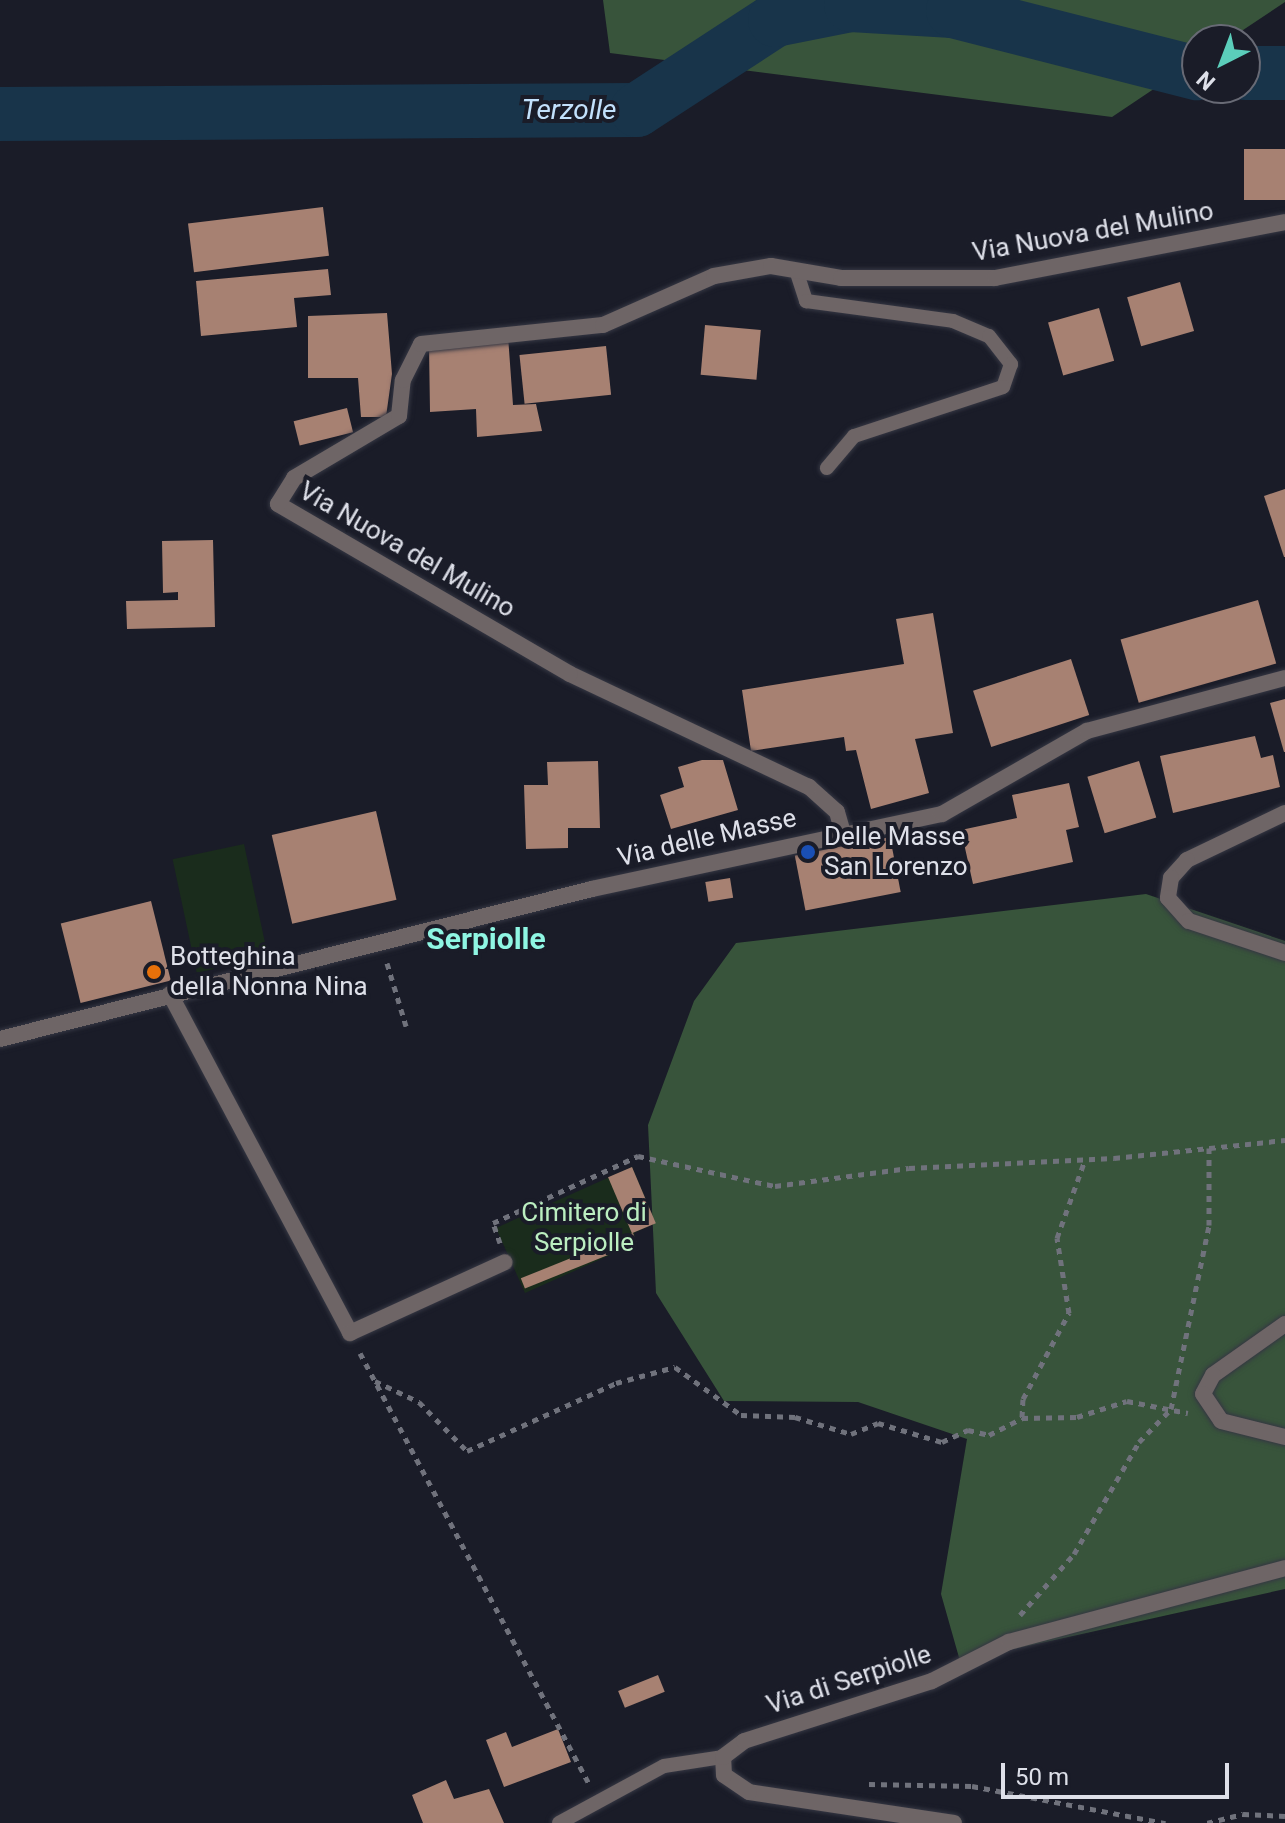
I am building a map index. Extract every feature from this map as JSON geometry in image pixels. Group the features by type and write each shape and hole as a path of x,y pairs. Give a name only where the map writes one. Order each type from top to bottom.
{"street":[{"name":"Via Nuova del Mulino","path":"843,833 837,812 809,787 570,674 278,504 294,478 399,416 403,380 421,344 603,325 714,276 771,266 841,278 995,278 1285,222"},
{"name":"Via delle Masse","path":"0,1039 170,994 843,833 942,814 1087,731 1285,678"},
{"path":"1285,813 1187,860 1171,878 1168,898 1189,921 1285,953"},
{"path":"170,994 350,1333 505,1262"},
{"path":"1285,1324 1213,1375 1203,1394 1209,1414 1285,1437"},
{"name":"Via di Serpiolle","path":"723,1757 744,1741 932,1681 1009,1642 1285,1568"},
{"path":"723,1757 724,1775 749,1792 954,1823"}],"lane":[{"path":"796,270 806,301 824,309 953,321 989,336 1011,364 1003,387 854,436 827,468"},
{"path":"559,1823 664,1766 723,1757"}],"path":[{"path":"391,976 406,1026"},
{"path":"505,1262 493,1223 638,1156 775,1186 909,1168 1085,1160 1285,1140"},
{"path":"1009,1642 1016,1619 1074,1554 1139,1442 1171,1409 1209,1225 1209,1148"},
{"path":"1022,1418 1023,1399 1069,1313 1057,1238 1062,1215 1084,1181 1085,1160"},
{"path":"350,1333 598,1801"},
{"path":"375,1381 419,1402 467,1451 616,1383 675,1367 741,1415 795,1417 851,1434 878,1423 942,1442 968,1430 989,1435 1022,1418 1077,1417 1127,1401 1209,1414"},
{"path":"854,1784 972,1786 1165,1823"},
{"path":"1207,1823 1243,1814 1285,1816"}],"green space":[{"path":"603,0 1285,0 1252,24 1181,24 1181,71 1112,117 610,53"},
{"path":"244,844 268,957 197,973 173,859"},
{"path":"1146,894 1285,941 1285,1589 960,1661 941,1594 967,1439 858,1402 724,1401 656,1293 648,1125 694,1001 736,943"},
{"name":"Cimitero di Serpiolle","path":"632,1167 656,1223 634,1233 637,1243 525,1293 496,1228"}],"building":[{"path":"1244,149 1285,149 1285,200 1244,200"},
{"path":"323,207 329,256 194,272 188,224"},
{"path":"328,269 331,295 294,298 297,327 201,336 196,281"},
{"path":"1180,282 1194,331 1141,346 1127,297"},
{"path":"1099,308 1114,361 1063,375 1048,323"},
{"path":"387,313 392,374 386,417 361,417 358,378 308,378 308,316"},
{"path":"705,325 761,330 756,380 701,375"},
{"path":"508,336 513,405 536,404 542,431 477,437 476,409 430,412 429,347"},
{"path":"606,346 611,395 525,404 519,355"},
{"path":"347,408 353,432 300,446 294,421"},
{"path":"1285,489 1285,557 1284,557 1264,496"},
{"path":"213,540 215,627 127,629 126,601 178,600 178,592 163,593 162,541"},
{"path":"1258,600 1276,663 1139,703 1121,639"},
{"path":"933,613 953,733 915,739 929,793 871,809 856,750 846,751 844,737 751,751 742,690 904,664 896,619"},
{"path":"1071,659 1089,715 991,747 973,691"},
{"path":"1285,699 1285,752 1284,752 1270,703"},
{"path":"1255,736 1261,758 1273,755 1280,787 1173,813 1160,756"},
{"path":"702,760 723,760 738,810 671,829 660,795 684,787 678,767"},
{"path":"598,761 600,828 568,828 568,848 526,849 524,785 548,785 547,762"},
{"path":"1139,761 1156,817 1105,833 1087,777"},
{"path":"1069,783 1079,827 1066,830 1073,862 973,884 961,830 1017,818 1012,795"},
{"path":"376,811 396,900 292,924 272,835"},
{"path":"890,837 901,892 805,910 795,856"},
{"path":"730,878 733,898 708,902 705,882"},
{"path":"151,901 171,981 81,1003 61,923"},
{"path":"632,1167 656,1223 632,1233 608,1177"},
{"path":"633,1233 637,1243 525,1289 521,1278"},
{"path":"658,1675 665,1692 625,1708 618,1691"},
{"path":"558,1729 571,1762 504,1787 486,1740 506,1732 512,1747"},
{"path":"446,1780 454,1799 489,1789 504,1823 423,1823 412,1795"}],"waterway":[{"name":"Terzolle","path":"0,114 637,110 775,20 851,5 953,11 1181,69"},
{"name":"Terzolle","path":"1261,73 1285,73"}],"place":[{"name":"Delle Masse San Lorenzo","path":"808,852"},
{"name":"Botteghina della Nonna Nina","path":"154,972"}],"district":[{"name":"Serpiolle","path":"486,939"}]}
